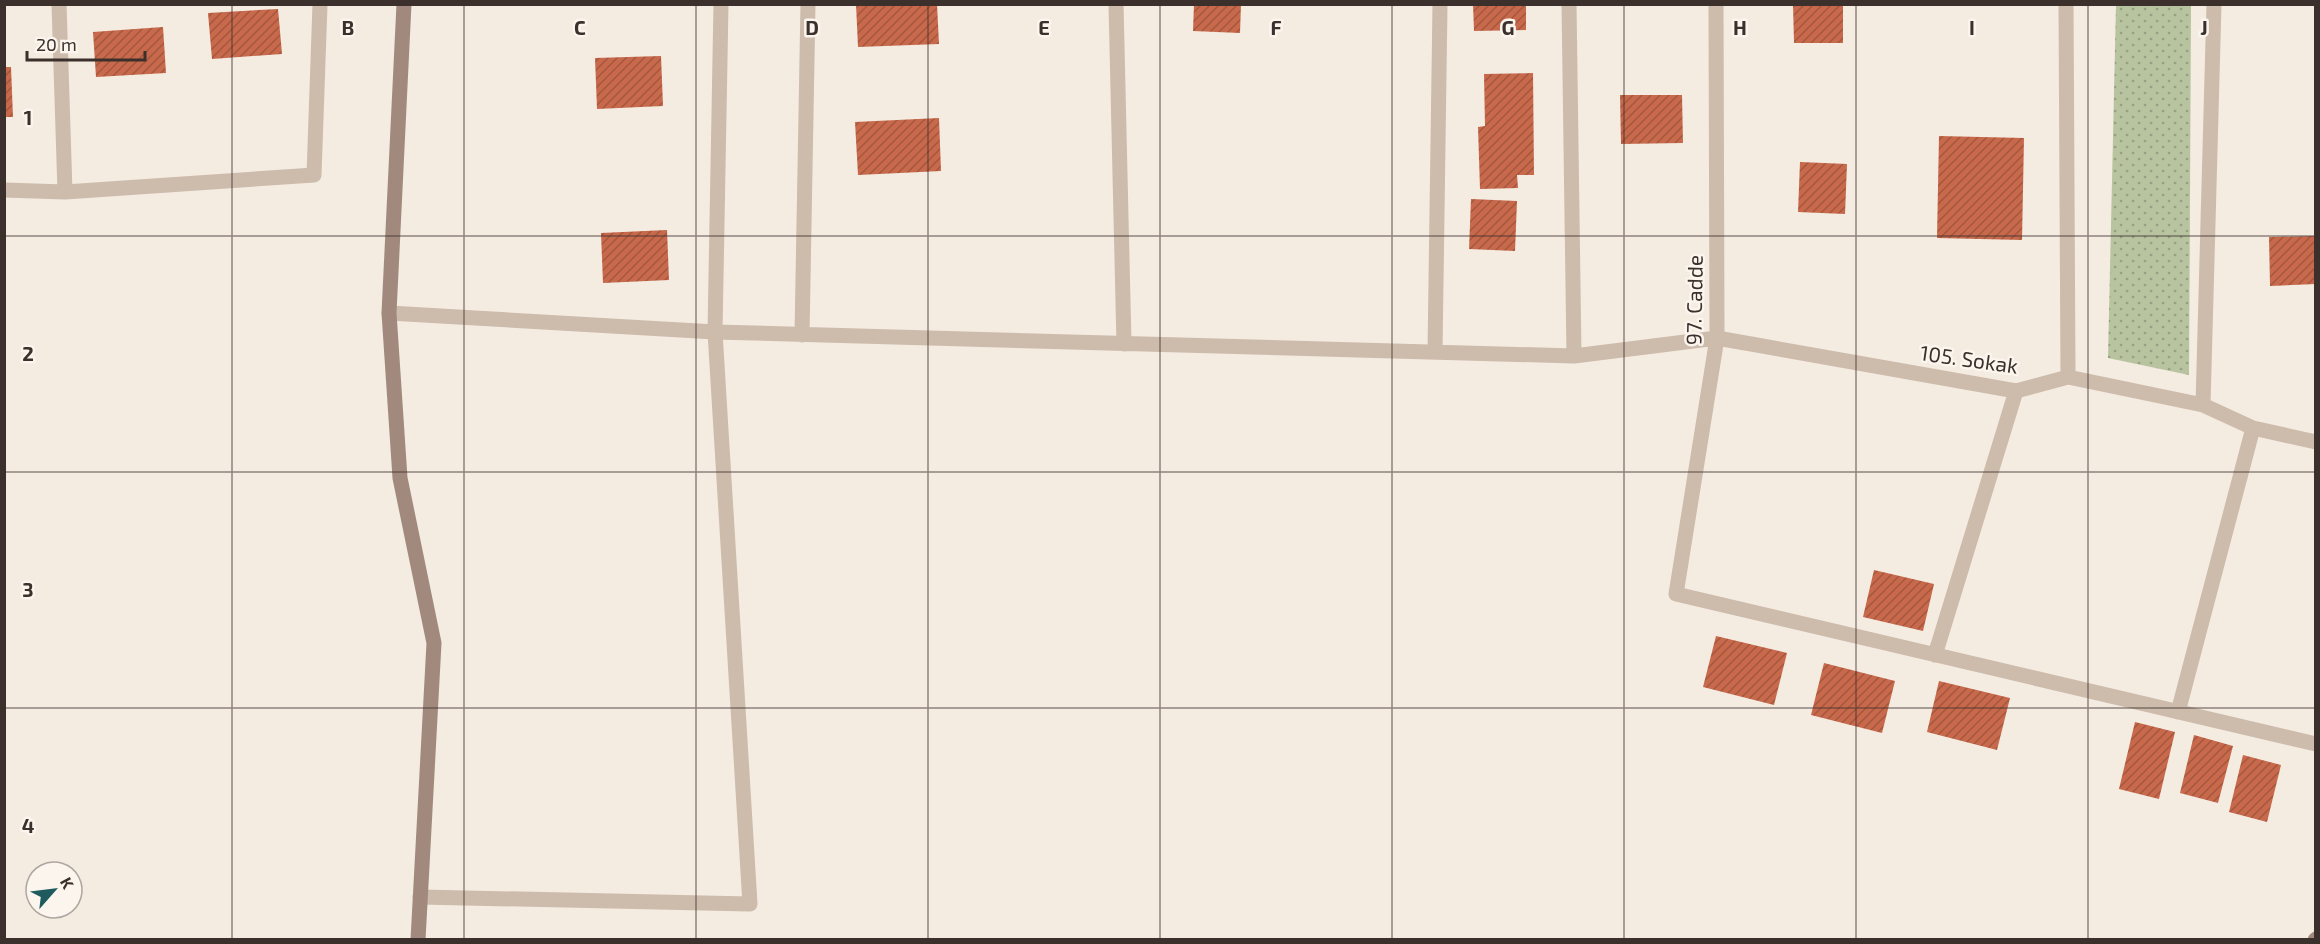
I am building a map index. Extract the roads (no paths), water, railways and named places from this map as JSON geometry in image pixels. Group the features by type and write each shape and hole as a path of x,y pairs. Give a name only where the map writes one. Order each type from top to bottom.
{"street":[{"path":"59,4 65,192"},
{"path":"4,190 65,192 314,175 320,4"},
{"path":"404,4 389,313 400,478 434,643 418,939"},
{"path":"420,897 750,904 715,333 721,4"},
{"path":"802,335 808,4"},
{"path":"1116,4 1124,344"},
{"path":"1435,352 1440,4"},
{"path":"1569,4 1574,356"},
{"name":"97. Cadde","path":"1716,4 1717,338 1676,594 1935,655"},
{"path":"2066,4 2068,377"},
{"path":"2203,405 2214,4"},
{"name":"105. Sokak","path":"389,313 715,333 1574,356 1717,338 2016,391 2068,377 2203,405 2253,428 2316,442"},
{"path":"2016,391 1935,655 2316,744"},
{"path":"2178,712 2253,428"}]}
